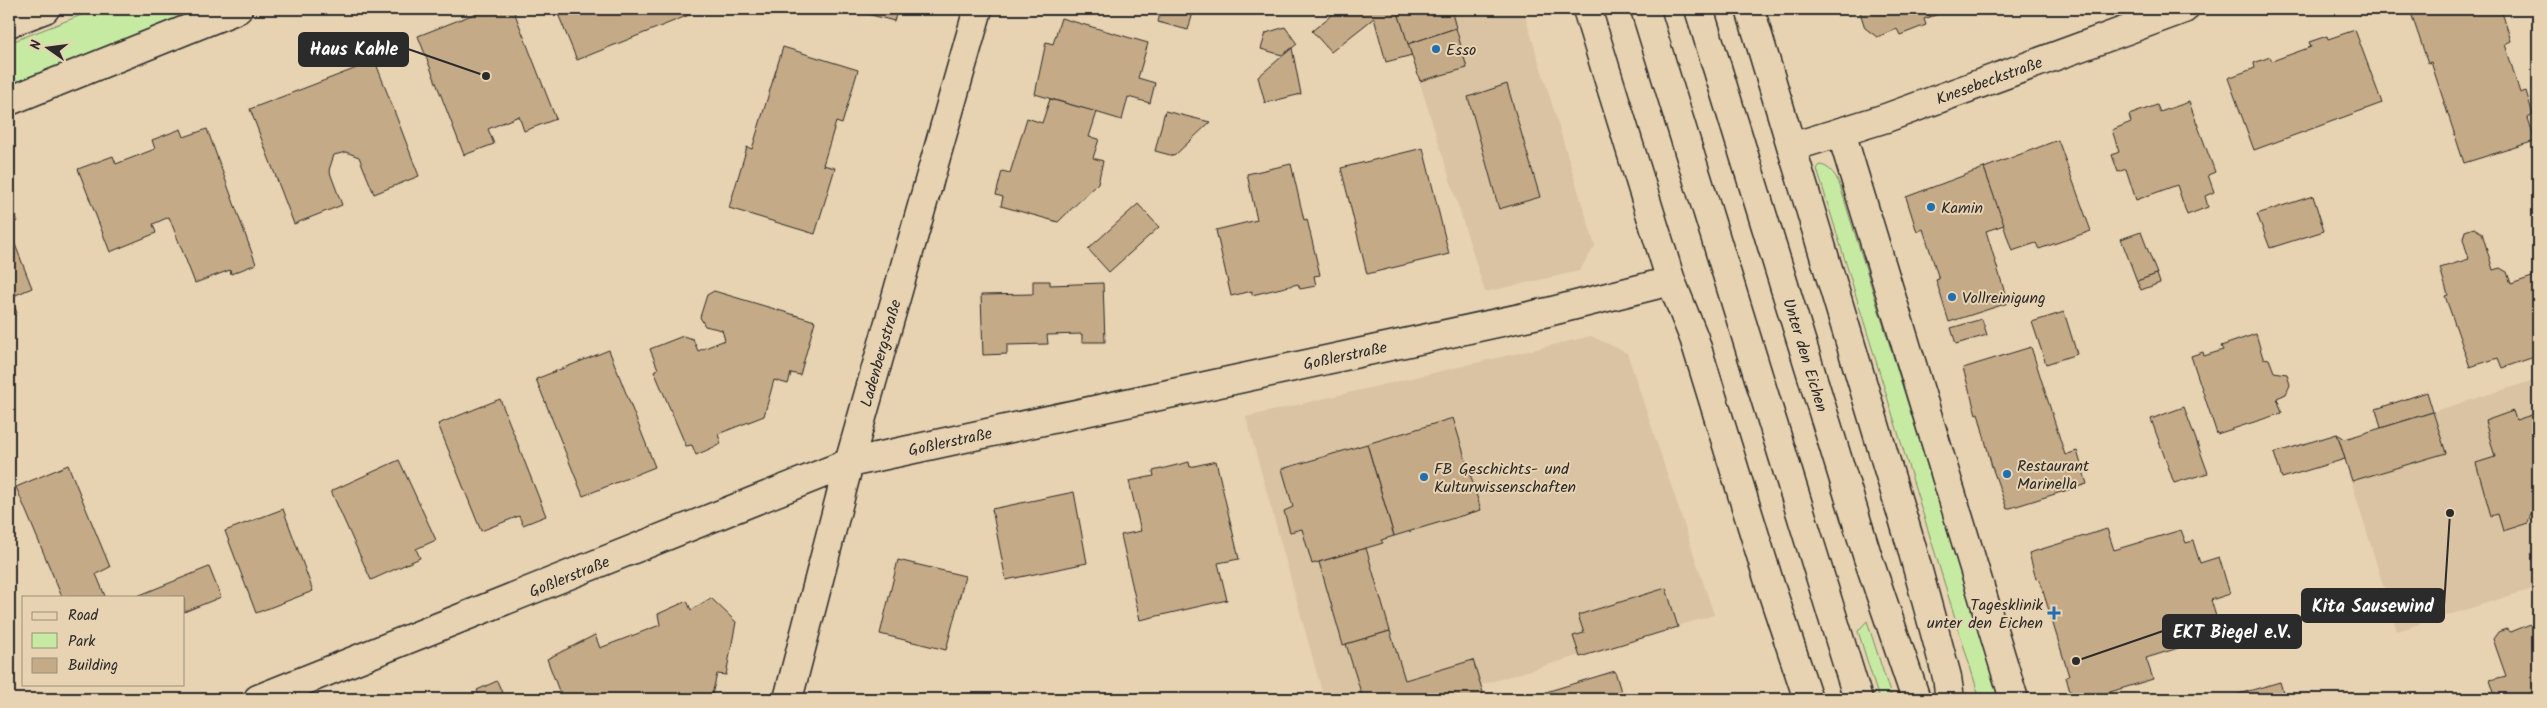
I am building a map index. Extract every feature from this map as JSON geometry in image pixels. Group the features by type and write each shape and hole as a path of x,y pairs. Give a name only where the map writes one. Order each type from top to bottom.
{"street":[{"path":"9,23 45,9"},
{"path":"9,101 238,9"},
{"name":"Ladenbergstraße","path":"788,699 849,463 978,9"},
{"path":"1587,9 1671,281 1694,338 1771,588 1808,699"},
{"path":"1645,9 1858,699"},
{"name":"Unter den Eichen","path":"1699,9 1868,558 1916,699"},
{"path":"1750,9 1911,545 1947,677 1950,699"},
{"name":"Knesebeckstraße","path":"1792,147 1841,132 2184,9"},
{"path":"1841,132 2014,699"},
{"name":"Goßlerstraße","path":"258,699 849,463 1548,312 1671,281"}],"shaded area":[{"path":"1397,9 1523,9 1595,246 1579,271 1485,292"},
{"path":"1591,336 1627,353 1714,615 1434,699 1324,699 1246,417"},
{"path":"2538,379 2538,587 2397,631 2337,434 2345,439"}],"green space":[{"path":"97,9 198,9 9,85 9,43"},
{"path":"1820,165 1827,167 1833,172 1840,186 2000,699 1980,699 1817,169"},
{"path":"1867,621 1892,699 1879,699 1858,631"}],"building":[{"path":"487,9 513,9 556,119 524,131 519,116 488,129 494,144 464,155 418,36"},
{"path":"556,9 704,9 577,60"},
{"path":"849,9 898,9 894,21"},
{"path":"1161,9 1194,9 1188,30 1158,22"},
{"path":"1339,9 1397,9 1412,55 1386,62 1374,18 1331,52 1312,31"},
{"path":"1397,9 1451,9 1456,28 1408,44"},
{"path":"1859,9 1927,9 1930,17 1924,19 1926,25 1900,35 1897,29 1877,37 1865,28"},
{"path":"1927,9 1952,9 1930,17"},
{"path":"2501,9 2511,41 2505,44 2520,93 2526,91 2533,115 2528,118 2535,141 2464,163 2431,62 2428,63 2410,10"},
{"path":"1061,18 1148,43 1138,78 1155,83 1150,103 1128,97 1122,120 1035,94 1046,42 1053,44"},
{"path":"1285,27 1297,44 1282,55 1261,49 1266,33"},
{"name":"Esso","path":"1456,28 1467,68 1420,81 1408,44"},
{"path":"2355,30 2382,103 2254,150 2228,78 2255,68 2254,63 2270,57 2272,61 2311,47 2309,42 2327,36 2328,39"},
{"path":"783,47 858,70 842,124 836,122 823,165 835,168 815,234 729,208 747,147 752,149"},
{"path":"1292,48 1301,94 1265,103 1258,77"},
{"path":"375,61 419,176 374,194 359,157 346,152 334,155 329,170 342,205 294,224 250,109"},
{"path":"1507,84 1540,197 1499,209 1468,97"},
{"path":"1050,99 1097,112 1089,137 1099,139 1093,158 1103,161 1098,183 1058,222 1001,206 1003,197 996,195 1002,171 1010,173 1027,118 1042,123"},
{"path":"2189,102 2215,172 2208,175 2214,192 2205,196 2208,207 2187,215 2177,185 2136,200 2126,169 2118,172 2112,155 2119,152 2112,130 2131,122 2129,115 2157,105 2160,112"},
{"path":"1165,111 1210,122 1174,156 1155,151"},
{"path":"181,129 184,137 207,129 256,264 231,274 230,270 195,283 169,217 153,224 156,233 110,252 78,169 113,156 116,164 155,149 152,140"},
{"path":"2058,140 2091,231 2039,249 2036,243 2012,251 1984,168"},
{"path":"1423,148 1449,254 1367,274 1341,168"},
{"path":"1291,164 1304,220 1307,219 1320,275 1314,276 1316,286 1300,289 1298,284 1252,295 1252,291 1231,296 1216,230 1257,220 1247,174"},
{"path":"1984,168 2004,225 1986,231 2008,303 1949,322 1936,280 1939,279 1923,229 1917,232 1906,197"},
{"path":"2313,196 2324,231 2270,248 2257,214"},
{"path":"9,198 18,221 9,224"},
{"path":"1138,204 1159,227 1109,272 1088,249"},
{"path":"2474,228 2482,233 2493,270 2500,268 2507,272 2511,284 2538,275 2538,351 2533,353 2534,357 2502,368 2498,358 2470,367 2445,296 2448,295 2440,268 2469,259 2463,239 2465,231"},
{"path":"9,229 32,288 11,297 17,313 9,317"},
{"path":"2141,232 2157,274 2137,281 2121,239"},
{"path":"2157,274 2160,283 2141,290 2137,281"},
{"path":"1033,281 1050,281 1050,285 1103,283 1105,342 1082,342 1082,334 1047,335 1048,344 1007,345 1007,354 983,355 981,295 1033,294"},
{"path":"714,291 815,321 800,375 791,373 788,384 774,380 764,416 718,434 721,444 696,455 692,445 686,446 654,371 658,369 650,349 683,336 693,339 698,351 725,340 722,330 705,326 700,317 707,295"},
{"path":"2064,312 2077,354 2046,364 2032,322"},
{"path":"1982,319 1987,335 1956,344 1951,328"},
{"path":"2256,334 2263,358 2269,359 2274,372 2287,374 2290,385 2286,394 2277,398 2282,413 2217,434 2191,356 2203,352 2204,356 2223,350 2221,346"},
{"path":"2031,347 2065,455 2077,451 2087,484 2007,509 1992,467 1978,413 1976,414 1963,368"},
{"path":"609,350 655,467 583,496 536,379"},
{"path":"2427,392 2433,412 2381,428 2376,409"},
{"path":"500,399 546,516 523,525 519,516 481,531 438,424"},
{"path":"2184,407 2208,473 2174,483 2151,419"},
{"path":"2513,411 2516,420 2538,413 2538,511 2531,513 2528,523 2503,531 2498,514 2491,516 2476,463 2495,457 2485,421"},
{"path":"2433,412 2446,453 2352,481 2337,434 2345,439"},
{"name":"FB Geschichts- und Kulturwissenschaften","path":"1453,418 1481,510 1394,536 1367,444"},
{"path":"2337,434 2345,459 2282,478 2274,453"},
{"path":"1367,444 1394,536 1381,540 1383,543 1312,564 1302,529 1290,532 1284,511 1293,507 1282,469"},
{"path":"399,460 436,540 416,549 420,558 371,580 331,491"},
{"path":"1216,461 1239,559 1218,563 1227,600 1140,620 1121,535 1141,531 1129,481 1154,476 1153,471 1189,462 1190,467"},
{"path":"68,465 110,567 96,574 105,596 62,596 16,487"},
{"path":"1074,492 1087,563 1006,580 992,509"},
{"path":"283,509 313,591 256,613 225,531"},
{"path":"2107,529 2114,550 2181,530 2186,543 2193,541 2200,563 2219,557 2230,594 2211,600 2218,623 2210,626 2214,637 2146,658 2153,679 2087,699 2072,699 2066,677 2069,676 2039,578 2036,579 2029,553"},
{"path":"1366,548 1390,631 1343,645 1319,562"},
{"path":"898,560 965,576 946,650 880,634"},
{"path":"209,567 221,597 185,612 185,596 137,596"},
{"path":"1666,588 1678,627 1580,657 1573,636 1584,633 1578,615"},
{"path":"711,598 736,622 726,675 717,674 711,699 562,699 547,659 595,635 600,648 660,625 658,614 687,601 691,610"},
{"path":"2538,621 2538,691 2510,699 2496,699 2490,680 2506,676 2493,639 2498,632 2506,629 2511,632"},
{"path":"1390,631 1405,680 1473,660 1485,699 1363,699 1346,644"},
{"path":"1615,671 1623,699 1548,699 1546,692"},
{"path":"497,681 505,699 478,699 481,698 477,690"},
{"path":"2280,682 2285,699 2221,699"},
{"path":"2538,691 2538,699 2510,699"},
{"path":"870,696 884,699 869,699"}],"place":[{"name":"Esso","path":"1436,49"},
{"name":"Haus Kahle","path":"486,76"},
{"name":"Kamin","path":"1931,207"},
{"name":"Vollreinigung","path":"1952,297"},
{"name":"Restaurant Marinella","path":"2007,474"},
{"name":"FB Geschichts- und Kulturwissenschaften","path":"1424,477"},
{"name":"Kita Sausewind","path":"2450,513"},
{"name":"Tagesklinik unter den Eichen","path":"2054,613"},
{"name":"EKT Biegel e.V.","path":"2076,661"}]}
